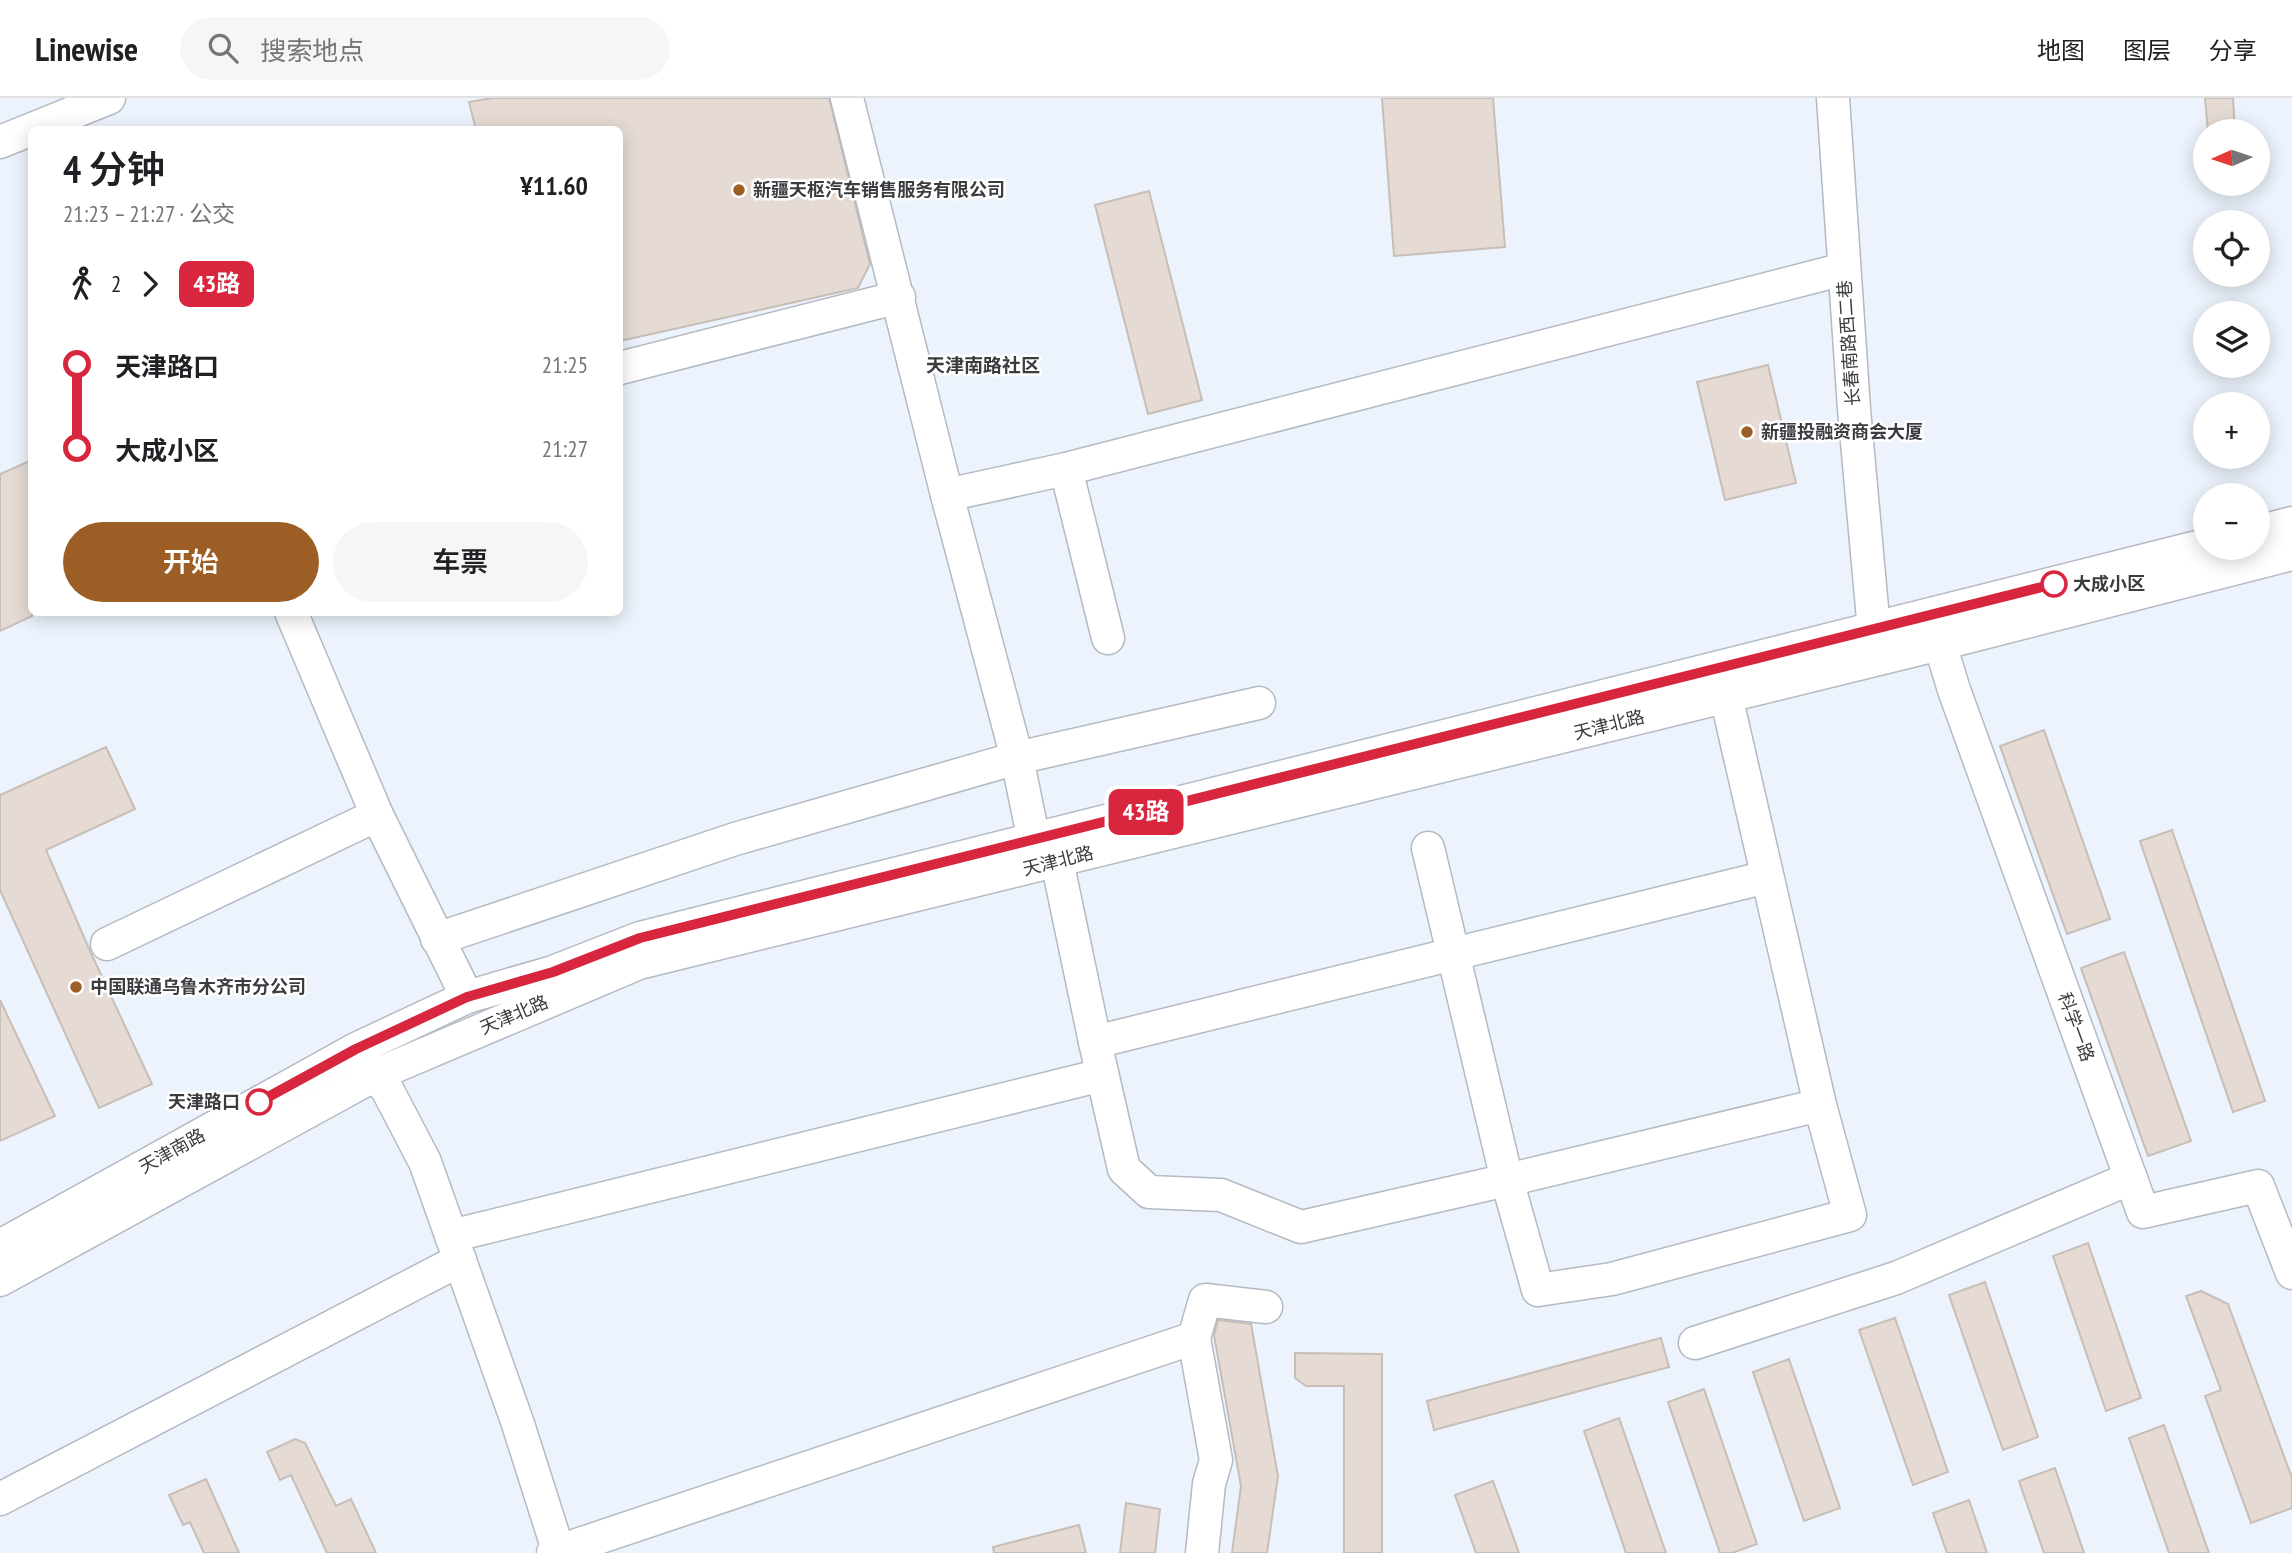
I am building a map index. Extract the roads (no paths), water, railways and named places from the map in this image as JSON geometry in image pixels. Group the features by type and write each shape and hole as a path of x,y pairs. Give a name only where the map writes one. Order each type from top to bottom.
{"street":[{"path":"38,126 109,98"},
{"path":"847,98 947,495 1017,758 1046,851 1124,1169 1149,1192 1221,1195 1301,1227 1820,1105"},
{"name":"长春南路西二巷","path":"1833,98 1854,410 1881,628"},
{"name":"长春南路西二巷","path":"1851,98 1881,628"},
{"path":"0,142 28,130"},
{"path":"947,495 1066,469 1844,269"},
{"path":"623,367 899,297"},
{"path":"1066,469 1108,638"},
{"path":"2270,529 2292,523"},
{"name":"天津北路","path":"2270,554 2292,554"},
{"name":"天津南路","path":"0,1246 356,1049 467,997 553,972 640,938 1046,851 1652,699 1881,628 2193,559"},
{"name":"天津北路","path":"1652,699 1726,696 1940,643 2195,560"},
{"path":"293,616 377,815 467,997"},
{"name":"科学一路","path":"1940,643 1954,691 2143,1212 2258,1186 2292,1273"},
{"path":"1428,848 1507,1180 1538,1290 1612,1279 1850,1215 1820,1105 1726,696"},
{"path":"436,939 734,839 1017,758 1259,703"},
{"path":"107,944 377,815"},
{"name":"天津北路","path":"0,1280 375,1075 639,962 1046,851"},
{"path":"1095,1042 1767,877"},
{"path":"356,1049 388,1091 425,1162 518,1424 557,1552 1194,1338"},
{"path":"0,1499 456,1248 1102,1075"},
{"path":"1695,1343 1896,1278 2131,1178"},
{"path":"1202,1553 1209,1484 1216,1460 1194,1338 1205,1300 1266,1307"}],"place":[{"name":"新疆天枢汽车销售服务有限公司","path":"739,190"},
{"name":"新疆投融资商会大厦","path":"1747,432"},
{"name":"大成小区","path":"2054,584"},
{"name":"中国联通乌鲁木齐市分公司","path":"76,987"},
{"name":"天津路口","path":"259,1102"}],"district":[{"name":"天津南路社区","path":"983,365"}]}
